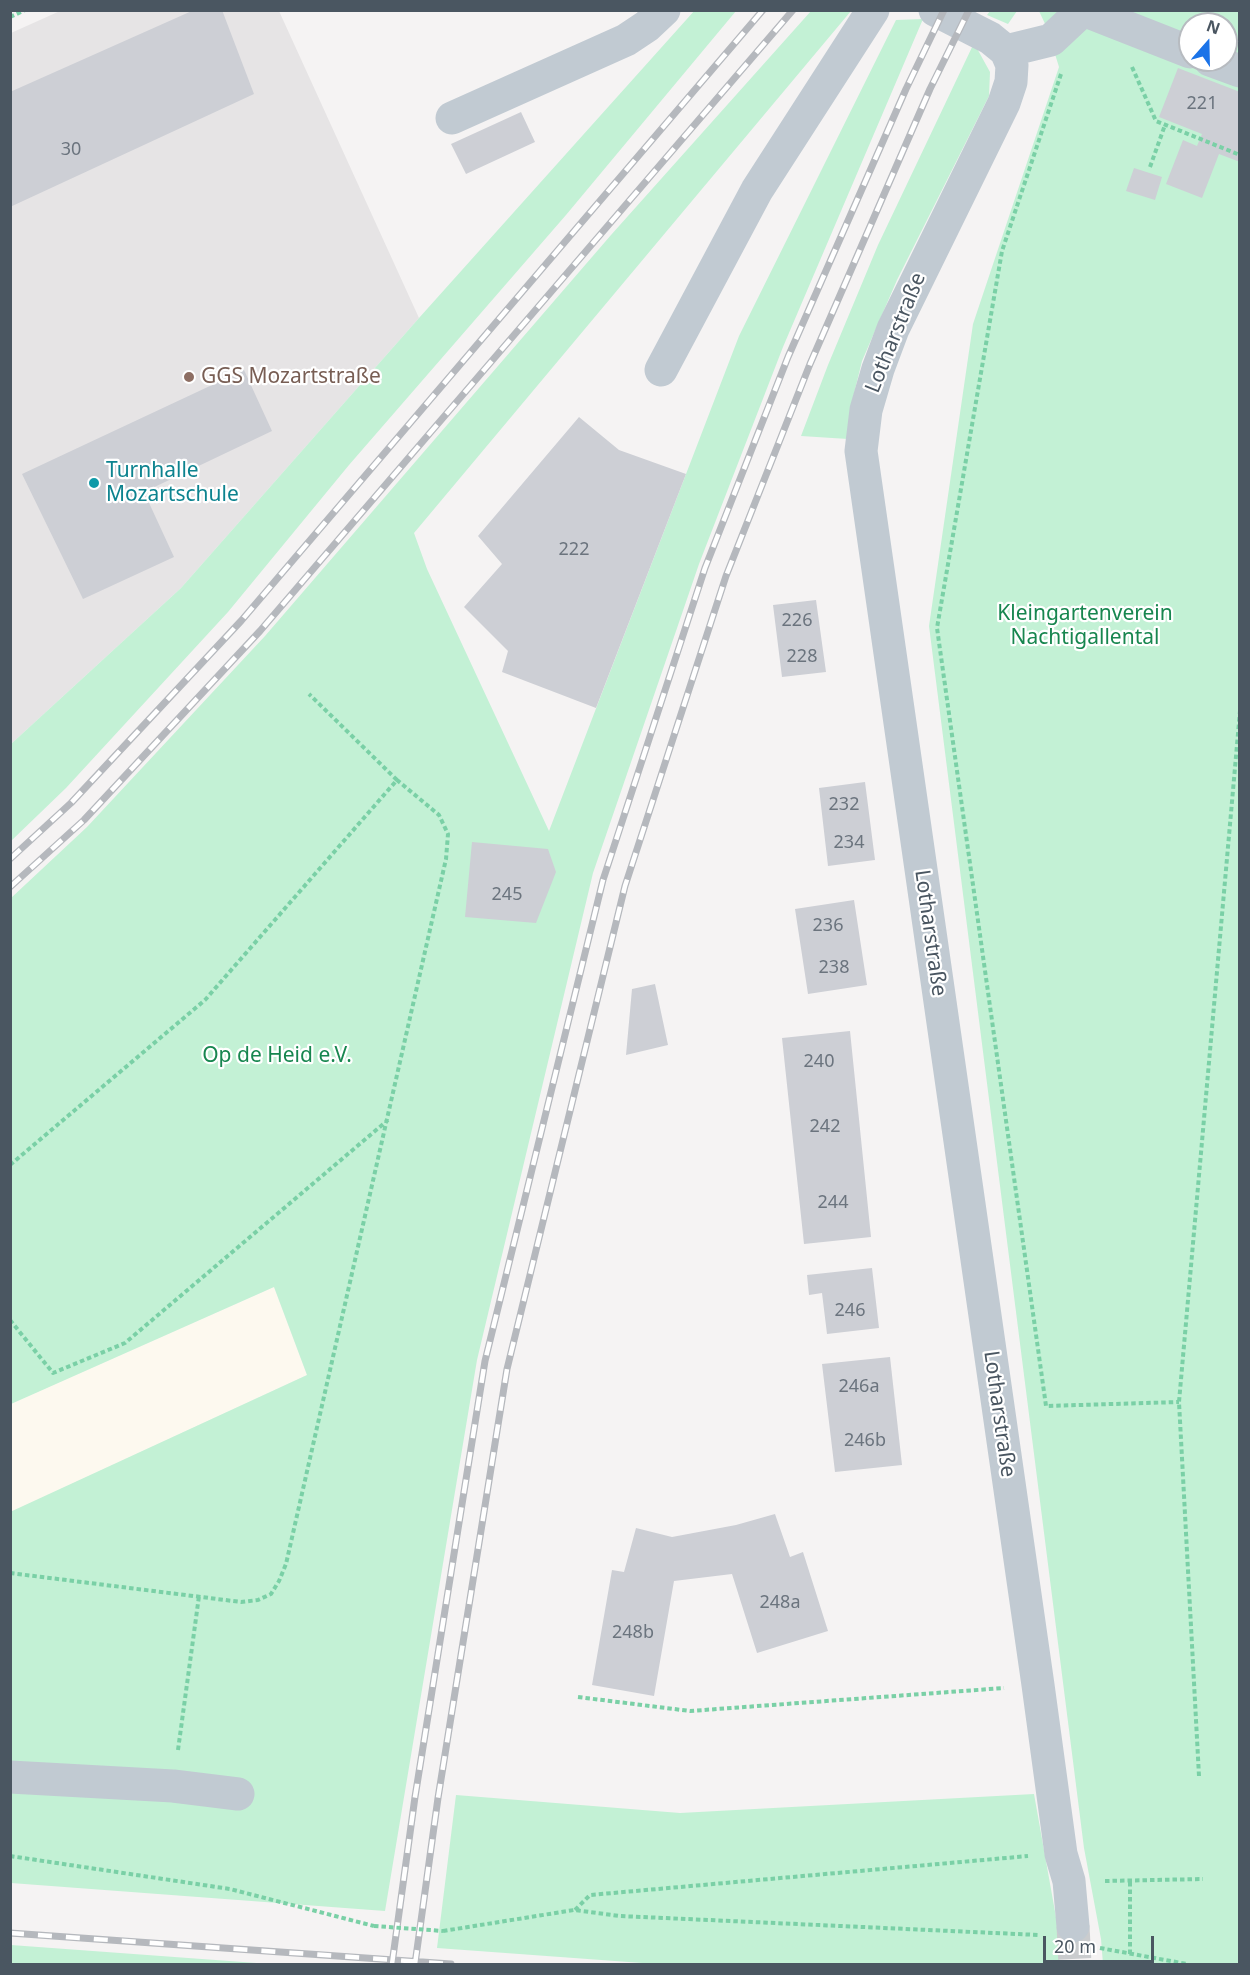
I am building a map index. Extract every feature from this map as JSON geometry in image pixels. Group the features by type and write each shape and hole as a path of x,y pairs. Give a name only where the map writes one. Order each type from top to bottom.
{"street":[{"path":"452,118 626,40 647,26 664,10"},
{"path":"661,370 757,190 873,10"},
{"path":"935,10 990,38 1006,51 1051,40 1085,19 1178,48"},
{"name":"Lotharstraße","path":"1006,51 1012,65 1011,82 1004,103 893,329 866,410 861,451 1061,1854 1069,1881 1073,1926"},
{"path":"10,1777 173,1786 238,1794"}],"path":[{"path":"10,17 25,10"},
{"path":"1085,19 1156,121 1239,155"},
{"path":"1085,19 1067,58 1002,251 937,628 1046,1406 1179,1402"},
{"path":"1150,167 1165,125"},
{"path":"10,1573 241,1602 258,1600 272,1594 286,1564 446,859 448,834 439,815 397,780 309,694"},
{"path":"1200,1776 1179,1402 1239,711"},
{"path":"10,1166 205,1000 397,780"},
{"path":"10,1320 53,1373 125,1343 388,1119"},
{"path":"173,1786 199,1596"},
{"path":"578,1697 690,1711 1038,1685"},
{"path":"574,1910 590,1895 1061,1854"},
{"path":"10,1856 230,1889 374,1926 443,1931 574,1910 620,1917 1042,1935"},
{"path":"1130,1954 1130,1882 1203,1879"},
{"path":"1097,1947 1187,1965"}],"shaded area":[{"name":"GGS Mozartstraße","path":"60,11 279,11 419,318 181,588 11,744 11,33"},
{"path":"274,1287 307,1375 11,1512 10,1404"}],"green space":[{"path":"695,10 736,11 566,215 349,465 228,612 66,788 11,841 11,744 181,588"},
{"name":"Op de Heid e.V.","path":"811,11 851,11 414,533 427,569 549,831 739,336 896,20 923,19 783,347 699,564 593,873 477,1360 385,1911 11,1883 10,1512 307,1375 274,1287 11,1404 11,898 87,827 265,636 611,235"},
{"path":"990,11 1017,11 1008,24 987,15"},
{"name":"Kleingartenverein Nachtigallental","path":"1039,11 1239,11 1239,1964 1103,1964 1101,1939 1084,1848 929,626 973,324 1059,67 1047,28"},
{"path":"974,43 990,72 989,96 897,280 862,361 852,402 848,439 801,436 878,245"},
{"path":"1034,1794 1059,1934 1059,1964 656,1964 437,1948 456,1795 680,1813"},
{"path":"11,1945 270,1964 11,1964"}],"building":[{"path":"194,10 222,10 254,94 10,207 10,92"},
{"path":"1178,68 1178,72 1188,72 1240,92 1240,162 1219,154 1202,198 1166,184 1183,140 1197,146 1202,134 1159,117"},
{"path":"521,112 535,142 466,174 451,144"},
{"path":"1134,168 1162,177 1155,200 1126,191"},
{"name":"Turnhalle Mozartschule","path":"244,370 272,431 144,492 174,557 83,599 22,474"},
{"path":"579,417 619,450 686,474 596,708 502,672 508,651 464,607 502,564 478,536"},
{"path":"816,600 826,672 782,677 773,605"},
{"path":"865,782 875,860 828,866 819,788"},
{"path":"472,842 548,849 556,872 536,923 465,917"},
{"path":"854,900 867,985 808,994 795,909"},
{"path":"655,984 668,1045 626,1055 632,989"},
{"path":"850,1031 871,1237 804,1244 782,1038"},
{"path":"872,1268 879,1328 827,1334 822,1293 809,1295 807,1275"},
{"path":"890,1357 902,1465 835,1472 822,1364"},
{"path":"775,1514 790,1557 803,1552 828,1631 757,1653 732,1574 674,1581 654,1696 592,1685 612,1570 624,1572 636,1528 672,1537 736,1525"}],"tunnel":[{"path":"1073,1926 1075,1964"}],"railway":[{"path":"10,859 71,803 241,621 763,10"},
{"path":"10,887 84,820 260,631 793,10"},
{"path":"392,1964 415,1797 485,1361 603,880 705,568 788,357 906,89 944,10"},
{"path":"415,1964 438,1798 507,1369 625,886 726,576 810,364 930,89 969,10"},
{"path":"10,1933 451,1964"}],"place":[{"name":"GGS Mozartstraße","path":"189,377"},
{"name":"Turnhalle Mozartschule","path":"94,483"}]}
